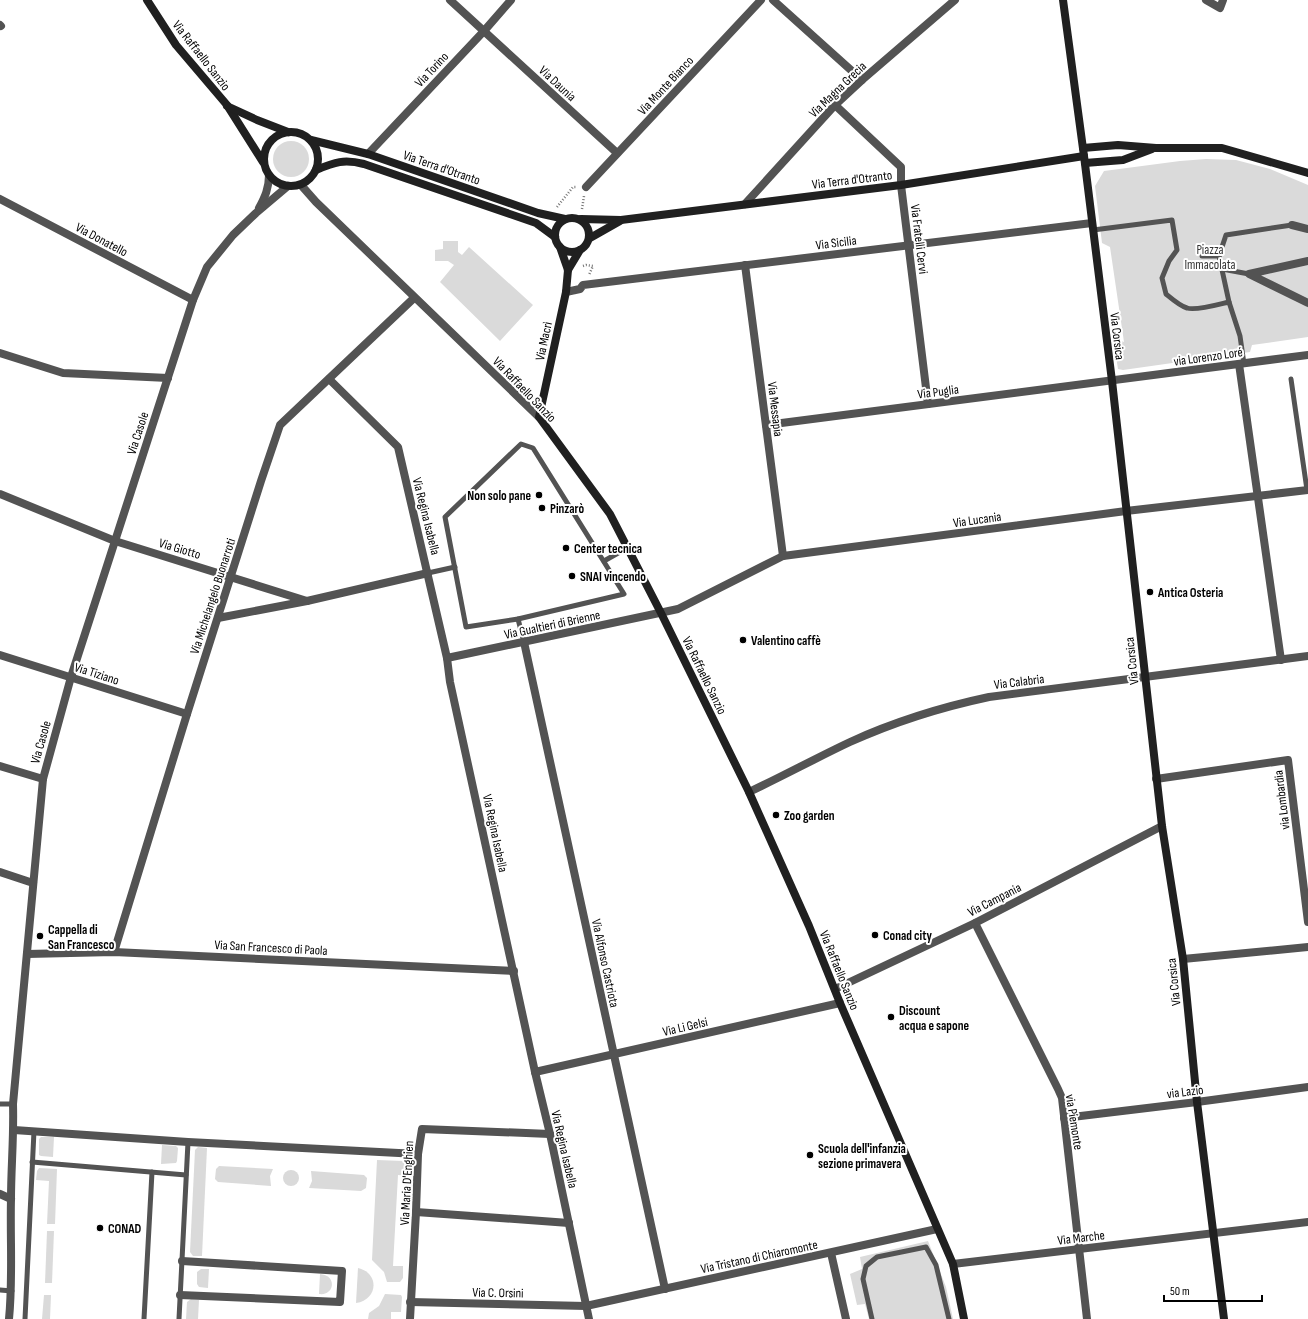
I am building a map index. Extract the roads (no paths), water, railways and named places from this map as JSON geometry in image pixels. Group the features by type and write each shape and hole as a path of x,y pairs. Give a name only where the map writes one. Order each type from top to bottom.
{"street":[{"name":"Via Raffaello Sanzio","path":"147,0 176,45 227,105"},
{"name":"Via Daunia","path":"450,0 617,153"},
{"name":"Via Torino","path":"368,154 484,31 511,0"},
{"name":"Via Monte Bianco","path":"586,187 761,0"},
{"path":"773,0 862,80"},
{"name":"Via Magna Grecia","path":"745,204 835,105 955,0"},
{"name":"Via Corsica","path":"1063,0 1085,160 1112,381 1156,779 1183,959 1212,1234 1224,1319"},
{"path":"1206,0 1220,8 1223,0"},
{"path":"227,105 257,120 288,132 301,133 311,140 317,151 318,164 316,170 307,181 301,185 288,186 281,185 274,181 268,175 264,162 227,105"},
{"name":"Via Fratelli Cervi","path":"835,105 901,167 901,184 928,404"},
{"path":"264,162 266,148 270,142 275,137 288,132"},
{"name":"Via Terra d'Otranto","path":"311,140 368,154 550,216 565,219"},
{"path":"1083,148 1118,145 1156,148 1222,148 1308,173"},
{"name":"Via Terra d'Otranto","path":"581,219 621,220 1085,160 1123,160 1156,148"},
{"name":"Via Terra d'Otranto","path":"316,170 340,162 352,161 364,164 536,223 555,237"},
{"name":"Via Casole","path":"256,213 267,191 269,184 268,175"},
{"name":"Via Raffaello Sanzio","path":"301,185 316,202 414,298 539,417 610,514 661,613 749,792 953,1264 964,1319"},
{"name":"Via Casole","path":"9,1319 12,1291 11,1199 14,1130 13,1104 42,779 71,677 193,300 207,267 234,235 256,213 288,186"},
{"name":"Via Donatello","path":"0,199 193,300"},
{"path":"576,217 581,219 588,227 590,238 588,243 580,250 569,252 560,247 555,237 557,226 565,219 576,217"},
{"name":"Via Terra d'Otranto","path":"590,238 621,220"},
{"path":"1292,225 1308,229"},
{"name":"Via Sicilia","path":"566,292 580,289 583,285 909,245 1093,226"},
{"name":"Via Macrì","path":"539,417 566,292 568,270 560,247"},
{"name":"Via Macrì","path":"568,270 580,250"},
{"path":"1249,274 1308,262"},
{"name":"Via Messapia","path":"745,265 783,556"},
{"path":"1249,274 1308,303"},
{"name":"Via Michelangelo Buonarroti","path":"114,952 187,714 280,425 414,298"},
{"path":"0,353 63,373 168,378"},
{"name":"via Lorenzo Loré","path":"1112,381 1308,356"},
{"path":"1241,364 1257,495 1281,660"},
{"name":"Via Regina Isabella","path":"329,379 398,447 447,658 450,682 535,1072 550,1134 589,1319"},
{"name":"Via Puglia","path":"766,425 1112,381"},
{"name":"Via Lucania","path":"661,613 678,609 783,556 1126,511 1308,490"},
{"name":"Via Giotto","path":"0,494 115,541 307,600"},
{"path":"218,618 428,573"},
{"name":"Via Gualtieri di Brienne","path":"447,658 661,613"},
{"name":"Via Alfonso Castriota","path":"524,642 665,1289"},
{"name":"Via Tiziano","path":"0,655 187,714"},
{"name":"Via Calabria","path":"749,792 851,742 882,729 969,701 989,697 1308,656"},
{"name":"via Lombardia","path":"1156,779 1288,760 1308,922"},
{"path":"0,766 42,779"},
{"name":"Via Campania","path":"835,989 975,922 1162,826"},
{"path":"0,872 33,883"},
{"name":"via Piemonte","path":"975,922 1062,1098 1087,1319"},
{"path":"1183,959 1308,947"},
{"name":"Via San Francesco di Paola","path":"27,954 114,952 514,971"},
{"name":"Via Li Gelsi","path":"535,1072 840,1003"},
{"name":"via Lazio","path":"1064,1118 1308,1087"},
{"name":"Via Maria D'Enghien","path":"410,1319 418,1154 422,1129 550,1134"},
{"path":"14,1130 188,1142 418,1154"},
{"path":"0,1194 11,1199"},
{"path":"416,1212 569,1223"},
{"path":"1212,1234 1308,1222"},
{"name":"Via Tristano di Chiaromonte","path":"586,1306 937,1229"},
{"name":"Via Marche","path":"953,1264 1212,1234"},
{"path":"831,1253 846,1319"},
{"path":"180,1295 340,1302 342,1271 182,1261"},
{"name":"Via C. Orsini","path":"410,1302 586,1306"}],"lane":[{"path":"1093,226 1172,220 1177,250 1169,261 1162,278 1166,294 1188,309 1229,302"},
{"path":"1241,364 1240,336 1229,302 1219,256 1226,235 1292,225"},
{"path":"1202,256 1219,256"},
{"path":"1222,269 1249,274"},
{"path":"1291,379 1308,490"},
{"path":"521,444 533,448 604,561 624,594 518,619 466,627 445,517 521,444"},
{"path":"604,561 627,548"},
{"path":"428,573 455,567"},
{"path":"518,619 524,642"},
{"path":"0,1104 13,1104"},
{"path":"25,1319 34,1131"},
{"path":"179,1319 188,1142"},
{"path":"32,1162 186,1175"},
{"path":"144,1319 152,1172"},
{"path":"872,1319 863,1279 866,1266 876,1257 926,1247 936,1265 950,1319"},
{"path":"0,1290 12,1291"}],"place":[{"name":"Non solo pane","path":"539,495"},
{"name":"Pinzarò","path":"542,508"},
{"name":"Center tecnica","path":"566,548"},
{"name":"SNAI vincendo","path":"572,576"},
{"name":"Antica Osteria","path":"1150,592"},
{"name":"Valentino caffè","path":"743,640"},
{"name":"Zoo garden","path":"776,815"},
{"name":"Conad city","path":"875,935"},
{"name":"Cappella di San Francesco","path":"40,936"},
{"name":"Discount acqua e sapone","path":"891,1017"},
{"name":"Scuola dell'infanzia sezione primavera","path":"810,1155"},
{"name":"CONAD","path":"100,1228"}],"park label":[{"name":"Piazza Immacolata","path":"1210,256"}]}
